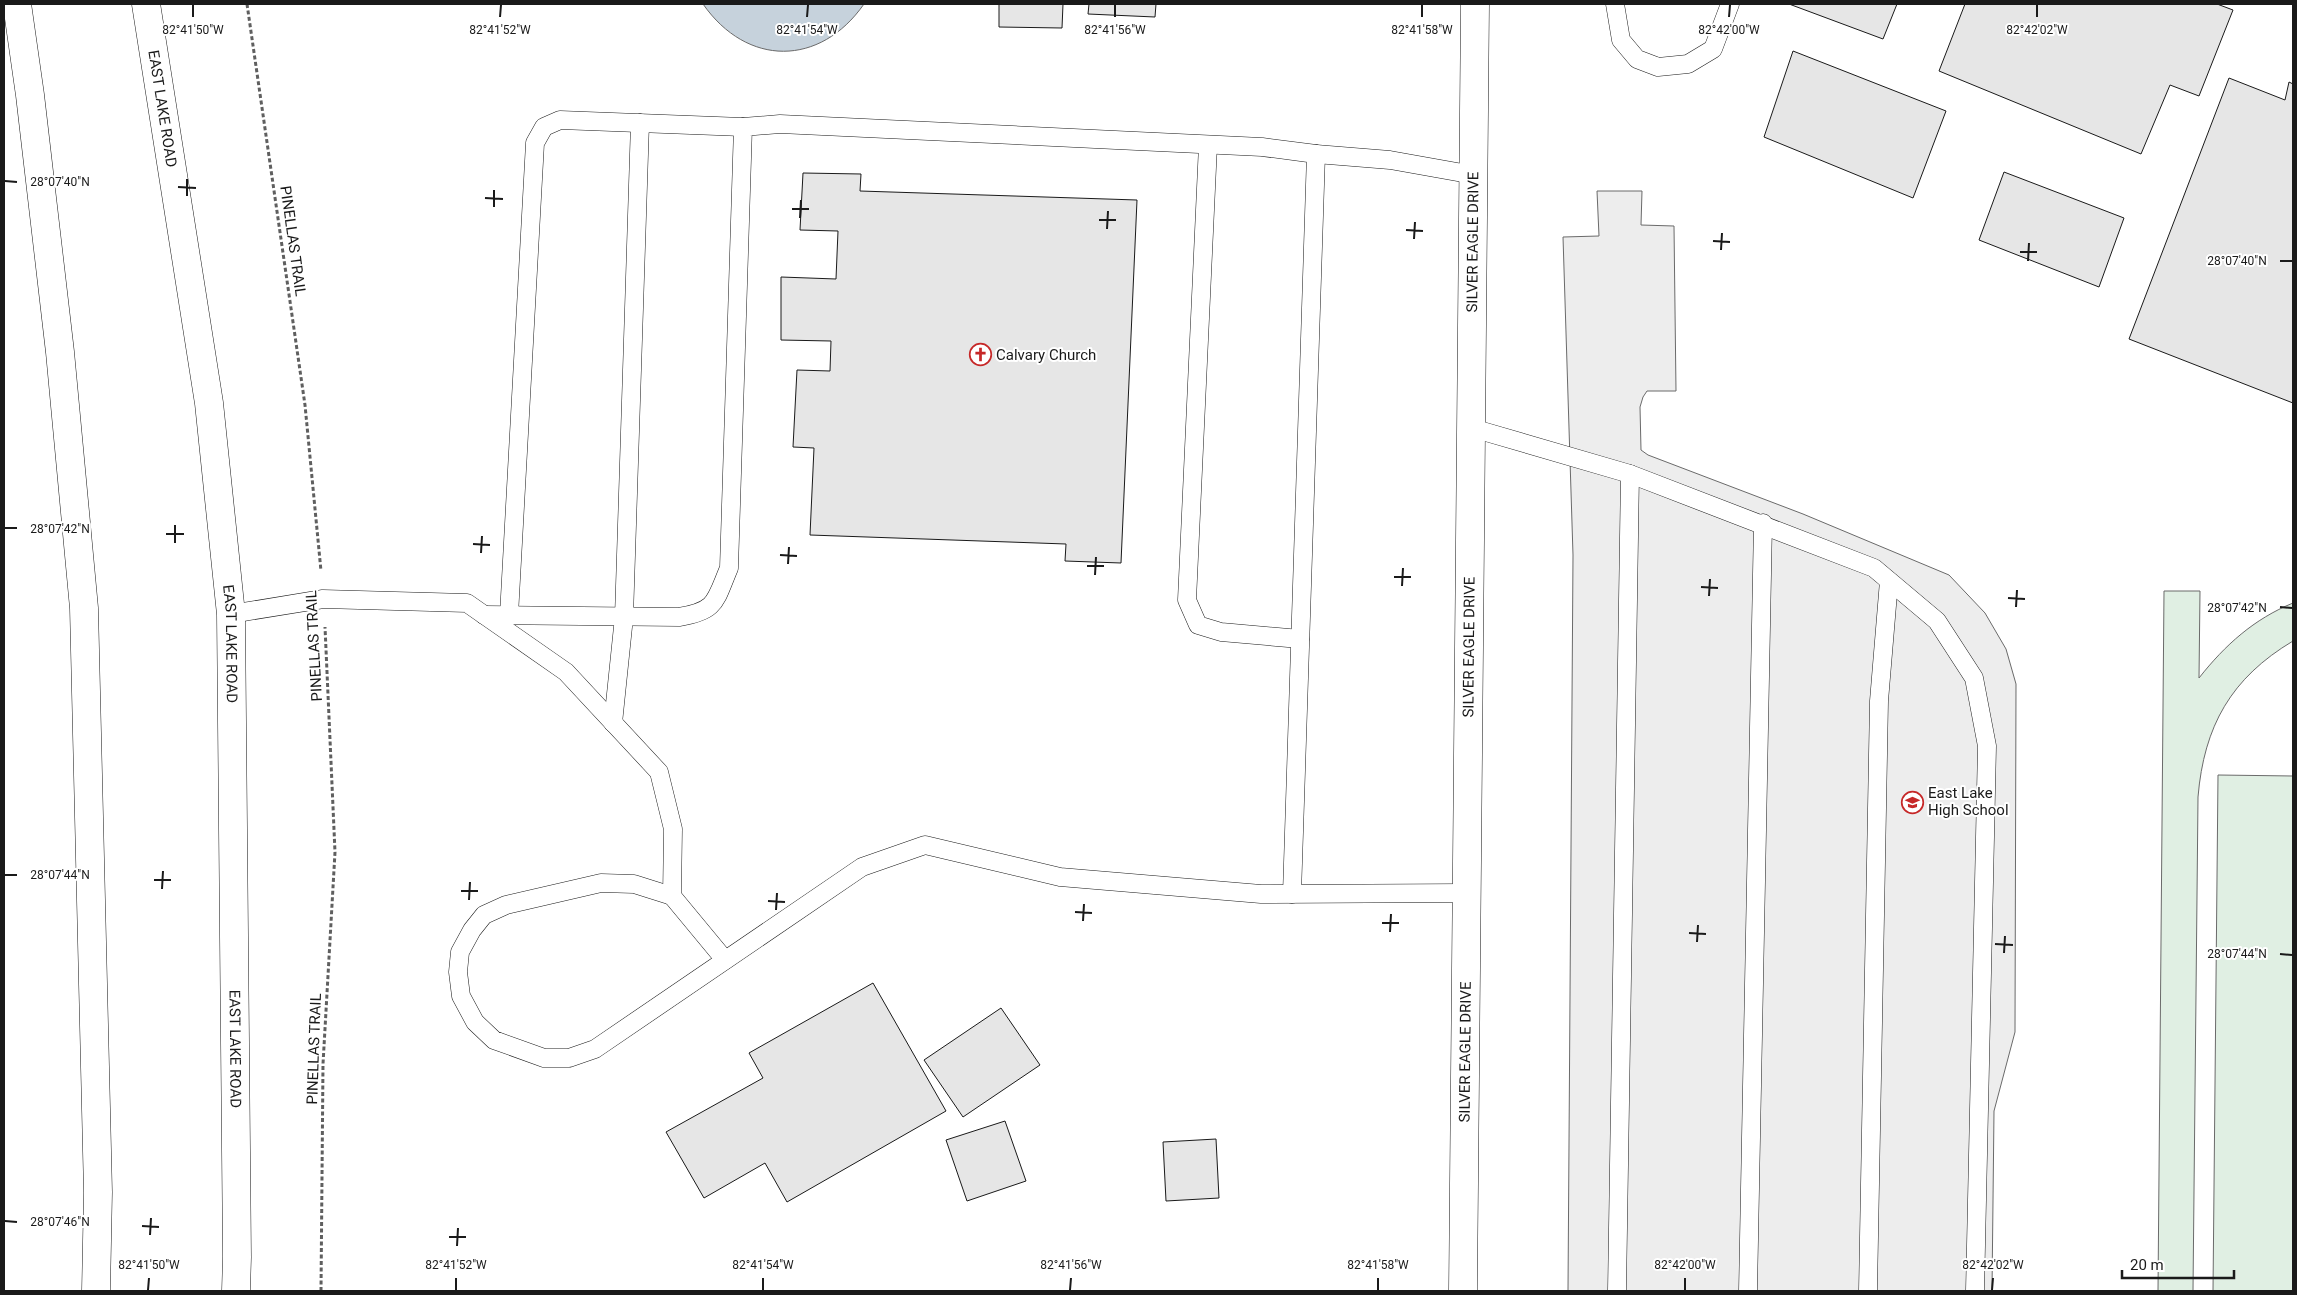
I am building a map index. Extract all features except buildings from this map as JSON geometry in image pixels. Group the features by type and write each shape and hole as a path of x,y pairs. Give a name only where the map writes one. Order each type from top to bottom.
{"main road":[{"path":"17,4 30,95 60,352 84,608 98,1192 96,1291"},
{"name":"EAST LAKE ROAD","path":"146,4 209,403 230,614 236,1291"},
{"name":"SILVER EAGLE DRIVE","path":"1463,1291 1476,4"}],"lane":[{"path":"1615,4 1621,40 1637,59 1658,67 1688,64 1713,49 1730,4"},
{"path":"509,615 535,143 544,127 560,120 743,127 780,124 1208,145 1390,160 1474,175"},
{"path":"613,722 624,617 640,123"},
{"path":"484,615 679,618 701,614 714,603 729,568 743,127"},
{"path":"1208,145 1187,600 1198,625 1220,632 1300,639"},
{"path":"1292,894 1316,154"},
{"path":"1472,428 1630,474 1762,523 1874,568 1937,621 1974,678 1987,746 1975,1291"},
{"path":"1617,1291 1630,474"},
{"path":"1748,1291 1762,523"},
{"path":"1868,1291 1879,701 1889,580"},
{"path":"230,614 323,599 466,603 566,672 659,772 673,829 672,896"},
{"path":"724,960 672,896 634,884 601,883 506,905 484,915 472,930 460,952 458,972 460,996 475,1022 494,1040 544,1058 569,1058 595,1049 862,867 926,845 1060,877 1261,894 1467,893"}],"path":[{"name":"PINELLAS TRAIL","path":"247,4 305,405 323,599 335,852 323,1064 321,1291"}],"green space":[{"path":"2164,591 2200,591 2199,678 2241,634 2279,609 2293,603 2293,641 2271,655 2253,671 2224,706 2214,726 2201,771 2198,797 2193,1291 2158,1291"},
{"path":"2218,775 2293,776 2293,1291 2213,1291"}],"shaded area":[{"path":"703,4 864,4 846,25 826,39 805,48 784,51 762,48 741,39 721,25"},
{"path":"1597,191 1642,191 1641,225 1674,226 1676,391 1647,391 1643,397 1640,407 1641,450 1648,455 1803,514 1949,575 1985,613 2006,649 2016,684 2015,1032 1994,1111 1992,1291 1568,1291 1573,555 1563,237 1599,236"}],"place":[{"name":"Calvary Church","path":"980,355"},
{"name":"East Lake High School","path":"1912,802"}]}
